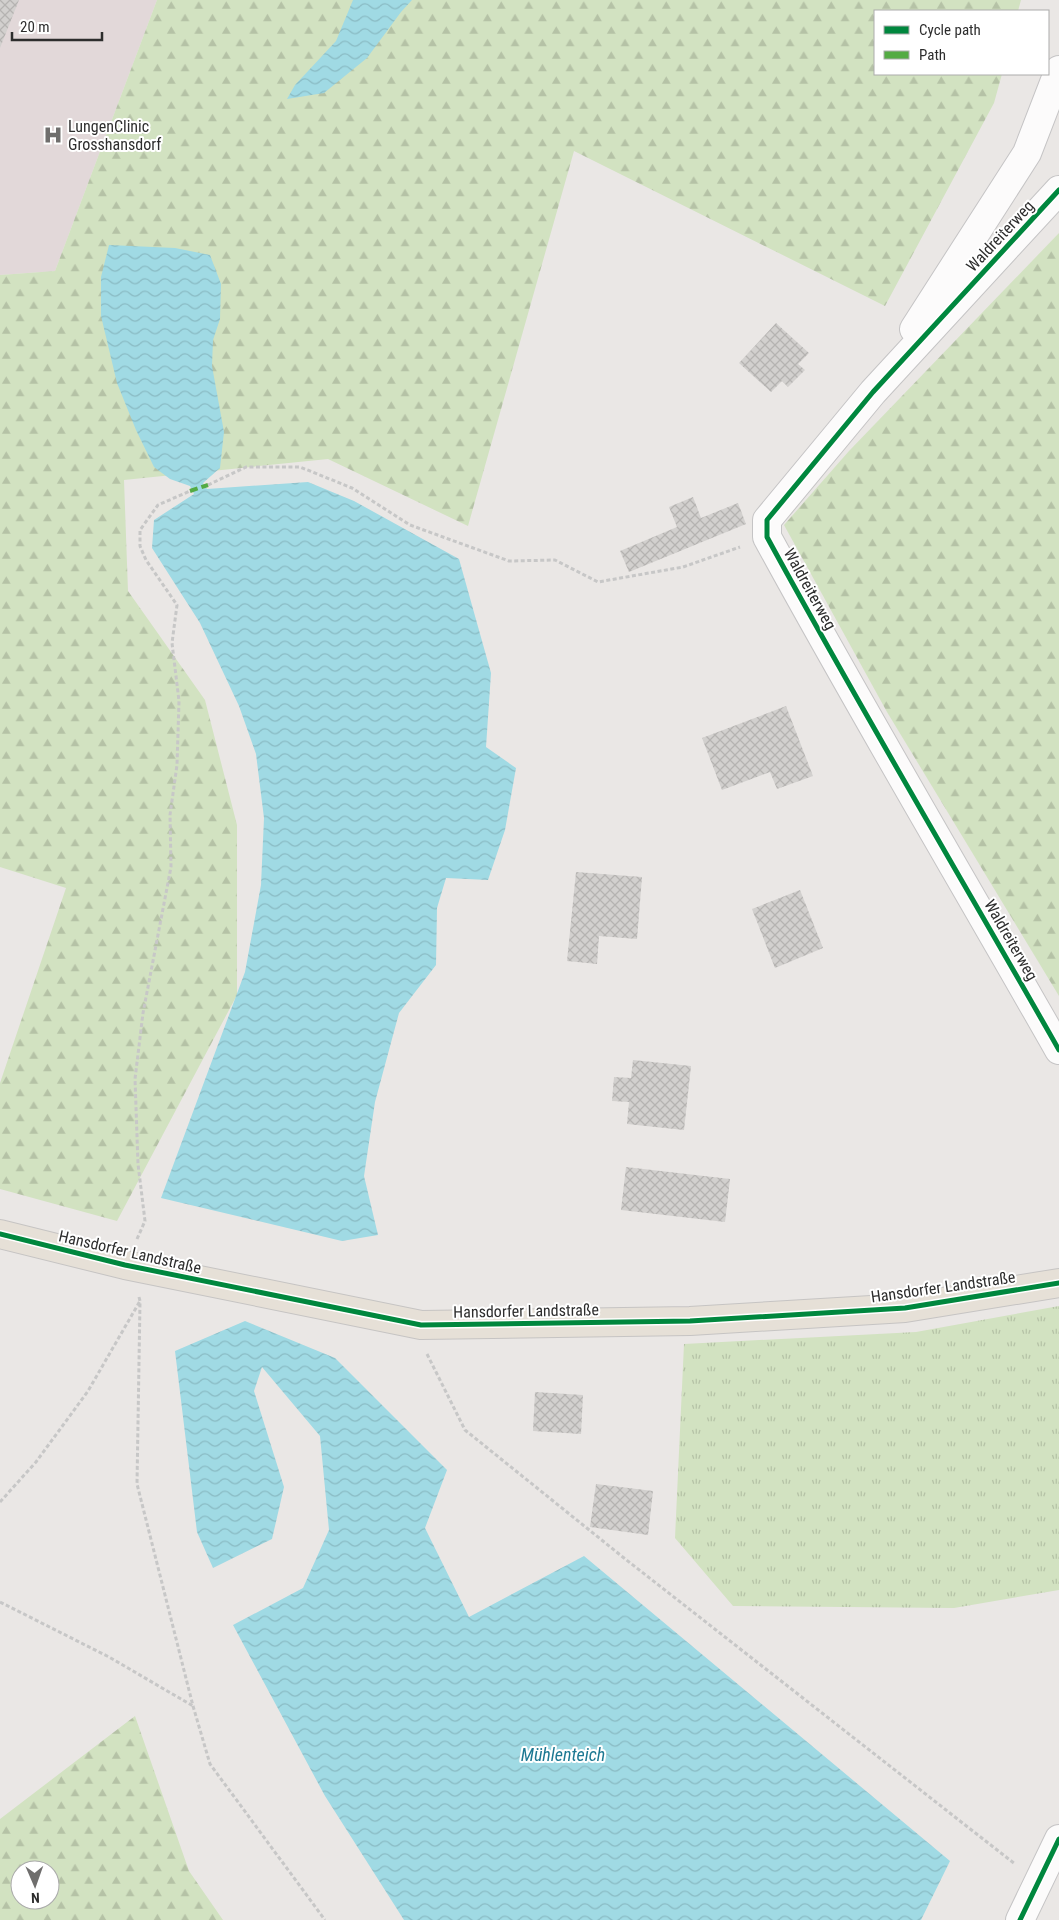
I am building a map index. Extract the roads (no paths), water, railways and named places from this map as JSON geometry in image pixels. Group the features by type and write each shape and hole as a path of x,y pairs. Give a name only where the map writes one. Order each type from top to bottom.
{"main road":[{"name":"Hansdorfer Landstraße","path":"0,1234 125,1265 421,1325 690,1321 904,1308 1059,1283"}],"street":[{"name":"Waldreiterweg","path":"873,392 1027,153 1059,70"},
{"name":"Waldreiterweg","path":"1059,190 873,392 767,520 767,537 831,654 895,762 1059,1050"},
{"path":"1020,1920 1059,1840"}],"water":[{"path":"353,0 412,0 367,58 324,93 287,99 295,85 336,41"},
{"path":"109,245 175,248 210,255 221,284 220,319 213,340 212,366 224,432 220,468 203,483 207,489 308,482 354,501 459,559 491,673 486,747 516,768 505,830 488,880 446,878 437,908 436,965 399,1013 375,1102 364,1176 378,1235 342,1241 161,1198 245,972 261,885 264,818 256,754 239,706 200,623 152,548 154,520 194,494 190,486 170,479 154,467 136,430 117,383 101,316 101,277"},
{"name":"Mühlenteich","path":"245,1321 335,1358 447,1470 425,1528 469,1617 584,1556 950,1861 921,1920 404,1920 325,1796 233,1625 303,1588 329,1530 320,1436 262,1367 254,1391 284,1487 272,1539 213,1568 197,1532 175,1351"}],"place":[{"name":"LungenClinic Grosshansdorf","path":"53,135"}]}
